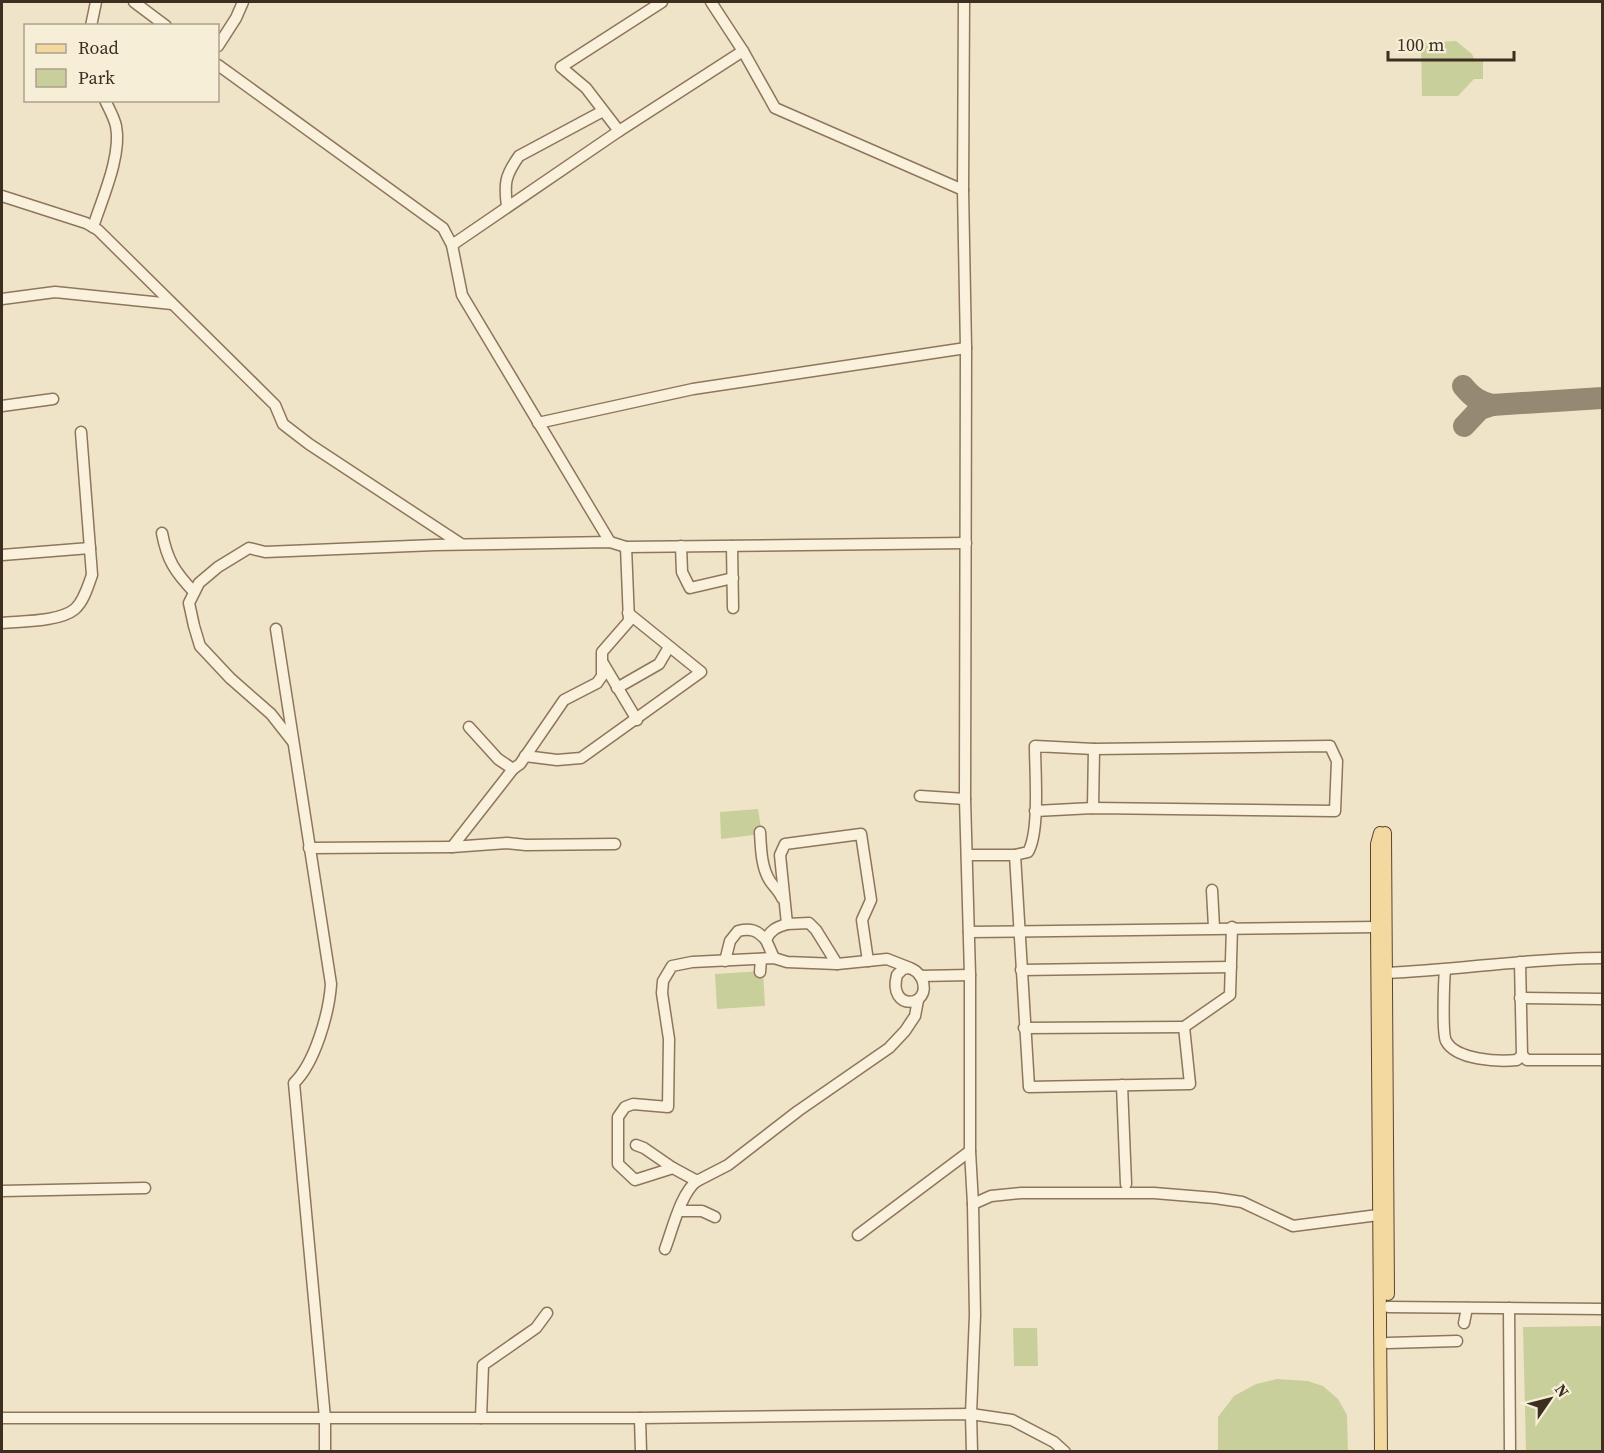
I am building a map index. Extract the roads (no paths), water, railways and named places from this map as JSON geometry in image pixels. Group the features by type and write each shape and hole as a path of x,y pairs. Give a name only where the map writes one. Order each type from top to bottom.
{"main road":[{"path":"1381,1452 1377,844 1383,833 1387,973 1389,1452"}],"street":[{"path":"91,24 96,2"},
{"path":"134,2 163,24"},
{"path":"619,130 586,88 561,67 662,2"},
{"path":"711,2 743,51 775,108 963,190"},
{"path":"964,2 965,799 970,975 970,1151 975,1315 970,1414 972,1452"},
{"path":"219,44 243,3"},
{"path":"452,245 619,130 743,51"},
{"path":"219,66 443,228 452,245 462,295 610,543"},
{"path":"93,227 105,191 117,141 113,116 106,102"},
{"path":"507,207 504,186 519,156 603,111"},
{"path":"2,196 58,213 93,227 275,405 283,424 309,444 461,544"},
{"path":"2,299 55,292 172,304"},
{"path":"538,423 693,389 966,348"},
{"path":"2,406 53,399"},
{"path":"2,624 59,616 75,608 85,595 92,575 81,432"},
{"path":"162,533 171,565 194,592"},
{"path":"293,742 271,714 230,678 201,646 189,603 199,583 218,567 249,548 265,552 461,544 610,543 626,547 966,543"},
{"path":"681,546 682,572 690,588 733,578"},
{"path":"732,546 734,608"},
{"path":"452,847 525,756 564,700 597,683 602,676 602,652 628,621 626,547"},
{"path":"2,555 90,548"},
{"path":"525,756 557,760 581,758 701,672 628,613"},
{"path":"276,629 331,984 330,1002 314,1050 303,1074 294,1083 325,1418 325,1452"},
{"path":"617,688 659,664 669,647"},
{"path":"603,663 637,720"},
{"path":"469,727 498,759 513,769"},
{"path":"967,855 1015,855 1028,852 1032,846 1035,812 1035,746 1094,749 1330,746 1337,761 1335,811 1093,808 1035,812"},
{"path":"1093,808 1094,749"},
{"path":"920,796 965,799"},
{"path":"760,832 762,862 770,881 779,891 791,924"},
{"path":"785,904 780,855 785,844 861,834 871,900 862,920 868,961"},
{"path":"309,848 452,847 507,843 526,845 615,844"},
{"path":"1015,855 1029,1087 1190,1083 1184,1027"},
{"path":"765,870 769,860 778,864 781,861"},
{"path":"1212,890 1214,927"},
{"path":"766,940 769,933 776,928 809,923 816,930 837,964"},
{"path":"969,932 1214,927 1377,927"},
{"path":"1024,1028 1184,1027 1230,995 1232,927"},
{"path":"725,961 730,941 738,931 749,929 758,932 766,940 774,958"},
{"path":"665,1249 684,1196 692,1185 728,1165 798,1111 889,1048 905,1031 915,1016 923,988 920,976 910,968 887,959 837,964 787,962 774,958 692,962 672,966 663,981 662,993 669,1039 668,1107 633,1104 625,1107 618,1117 618,1164 635,1180 673,1168"},
{"path":"1387,973 1445,970 1558,958 1602,958"},
{"path":"760,972 761,959"},
{"path":"1520,962 1522,1055 1527,1060 1602,1060"},
{"path":"1022,970 1231,967"},
{"path":"910,968 899,972 896,979 897,989 904,1002 913,1003 918,1000"},
{"path":"1445,970 1445,1040 1453,1049 1468,1055 1495,1060 1517,1060 1522,1055"},
{"path":"920,976 970,975"},
{"path":"1520,999 1602,999"},
{"path":"1122,1085 1126,1184"},
{"path":"636,1145 697,1181"},
{"path":"858,1235 970,1151"},
{"path":"2,1191 145,1188"},
{"path":"973,1204 991,1196 1021,1193 1154,1193 1242,1202 1293,1226 1378,1215"},
{"path":"679,1211 702,1211 715,1217"},
{"path":"1388,1307 1602,1309"},
{"path":"1464,1323 1467,1308"},
{"path":"1509,1308 1510,1452"},
{"path":"481,1418 483,1365 536,1328 548,1313"},
{"path":"1388,1343 1457,1341"},
{"path":"2,1418 640,1419 970,1414 1012,1420 1065,1452"},
{"path":"640,1419 641,1452"},
{"path":"1040,1435 1053,1452"}]}
